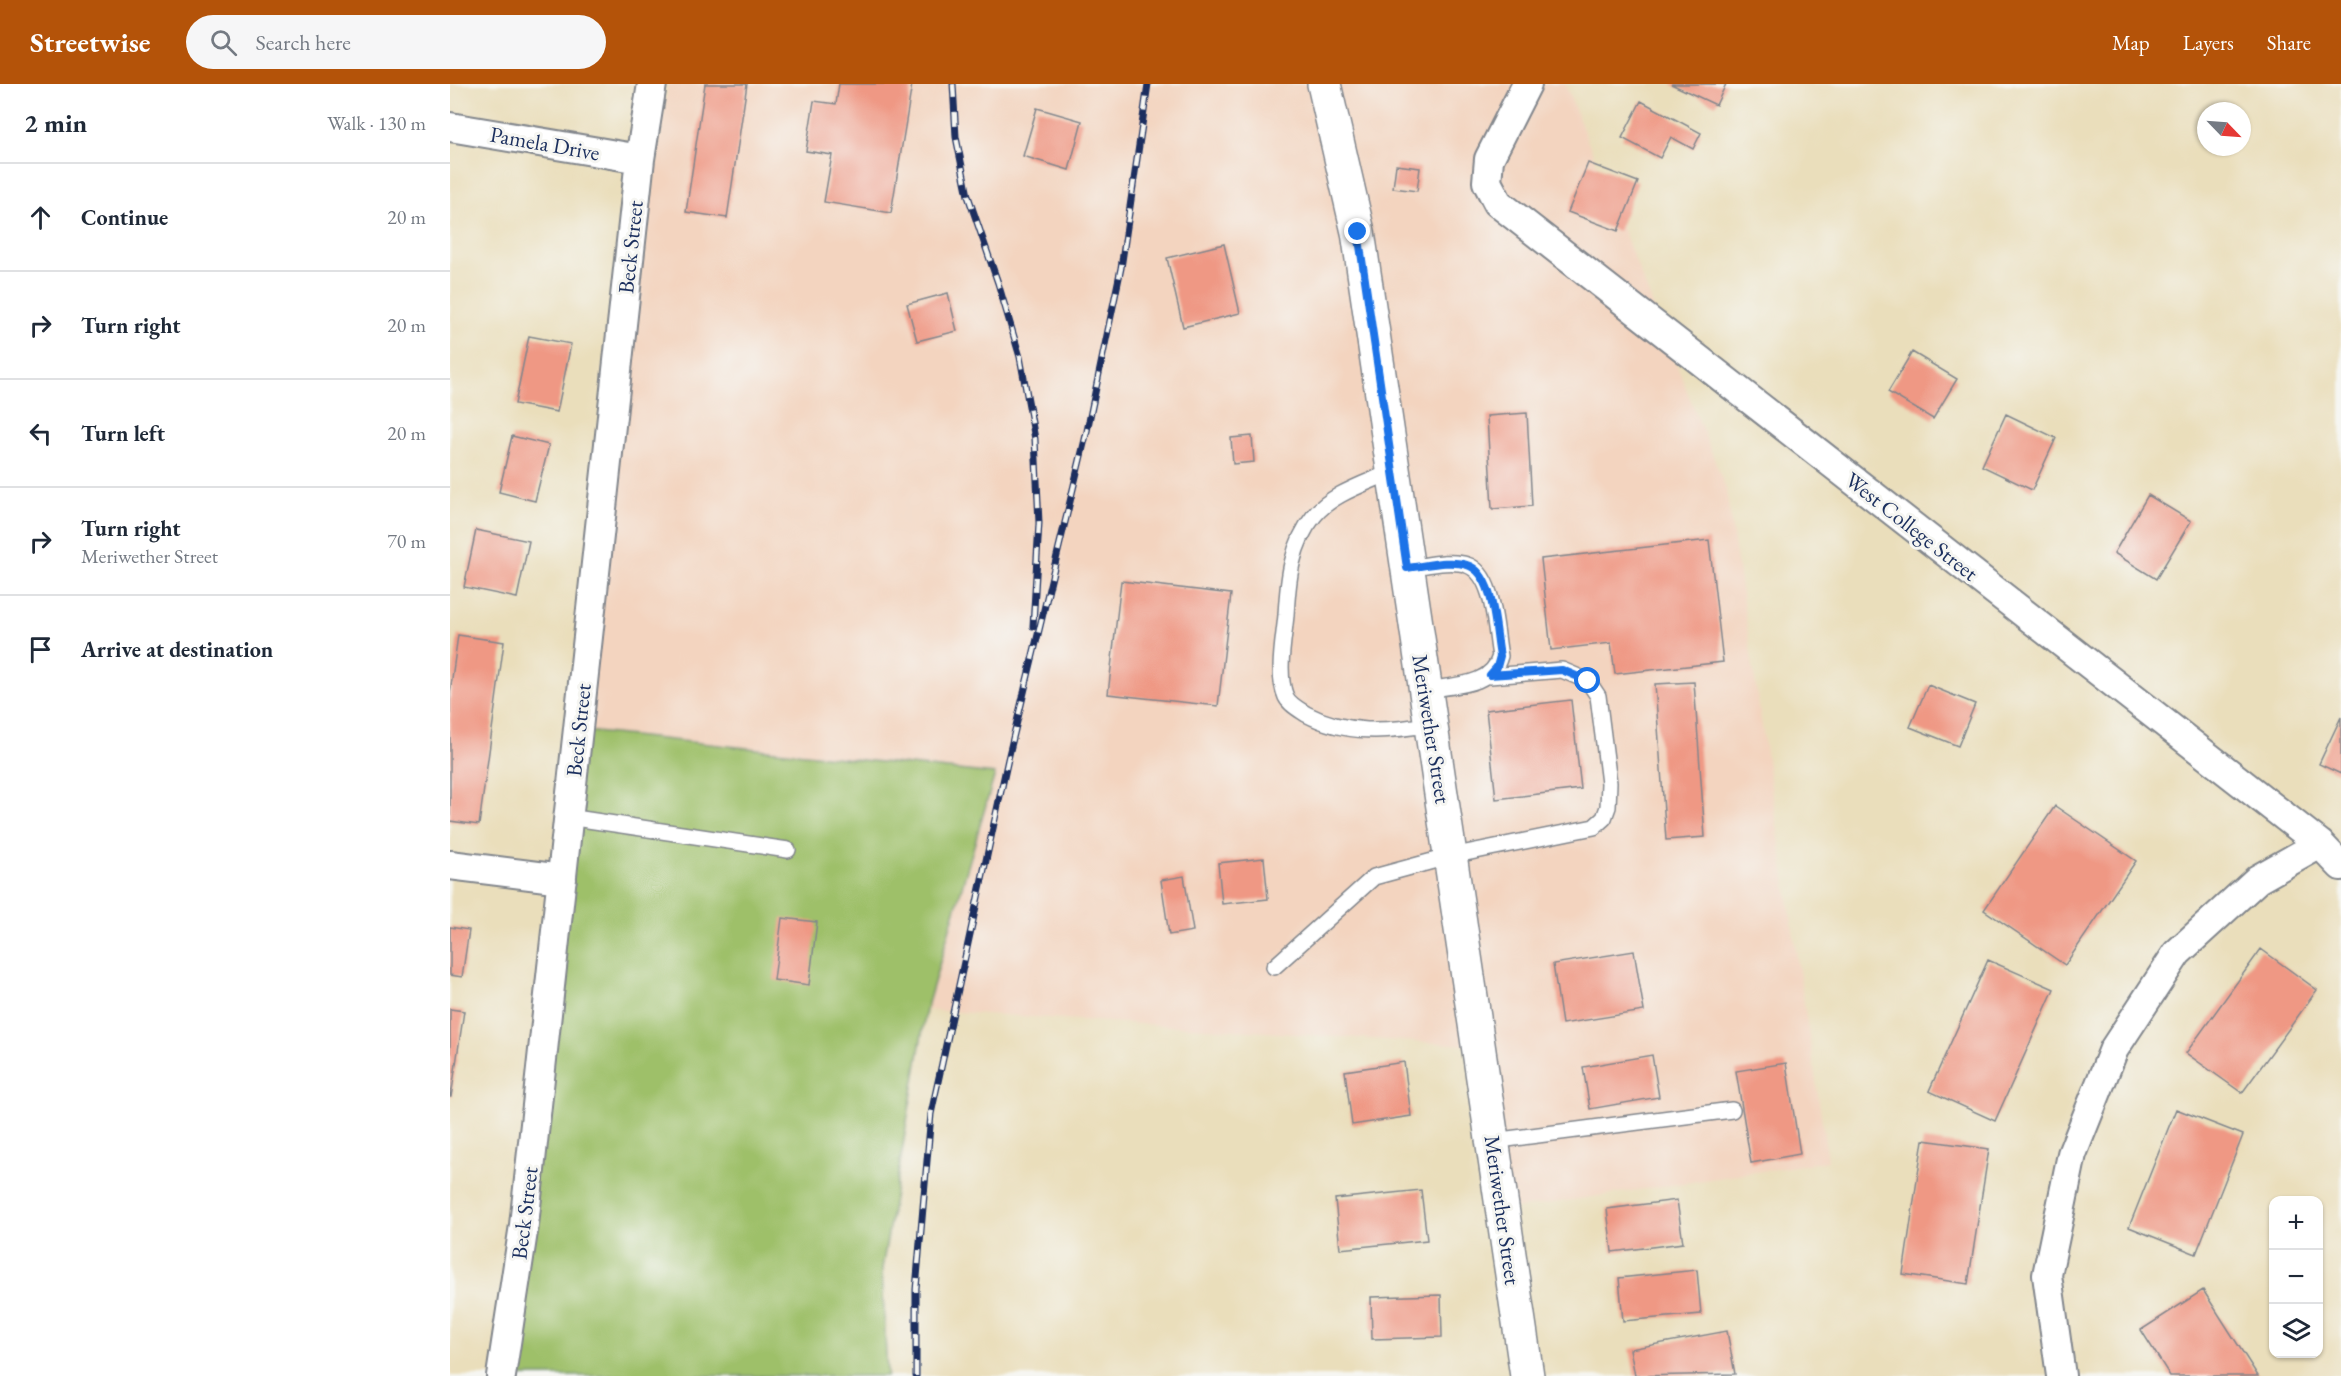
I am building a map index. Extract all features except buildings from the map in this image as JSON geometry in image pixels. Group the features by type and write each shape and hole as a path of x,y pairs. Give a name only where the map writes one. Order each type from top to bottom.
{"street":[{"name":"Beck Street","path":"501,1376 524,1225 640,159 652,84"},
{"name":"Meriwether Street","path":"1324,84 1358,232 1527,1376"},
{"name":"West College Street","path":"1527,84 1489,159 1487,182 1498,203 2320,844 2341,866"},
{"name":"Pamela Drive","path":"450,127 640,159"},
{"path":"2061,1376 2047,1275 2072,1154 2114,1049 2177,953 2258,879 2320,844"},
{"path":"450,866 561,879"}],"lane":[{"path":"1393,471 1335,498 1314,516 1301,540 1288,567 1282,679 1286,699 1300,710 1326,724 1343,729 1396,730 1431,724"},
{"path":"1407,568 1455,563 1468,565 1479,571 1487,581 1500,656 1497,667 1490,675"},
{"path":"1274,967 1374,877 1451,856 1594,827 1604,818 1608,807 1609,783 1598,696 1588,681 1562,670 1490,675 1426,690"},
{"path":"568,817 788,850"},
{"path":"1492,1141 1732,1110"}],"shaded area":[{"path":"668,84 1565,84 1726,489 1828,1161 1513,1209 1481,1046 926,1010 928,994 576,730 585,652"}],"green space":[{"path":"576,730 995,774 926,1010 882,1269 887,1376 507,1376"}],"railway":[{"path":"953,84 956,137 968,196 998,283 1020,357 1035,439 1039,523 1033,626"},
{"path":"916,1376 916,1289 931,1114 1008,759 1087,431 1121,268 1148,84"}],"route":[{"path":"1358,232 1407,568 1455,563 1468,565 1479,571 1487,581 1500,656 1497,667 1490,675 1562,670 1574,673 1588,681"}]}
